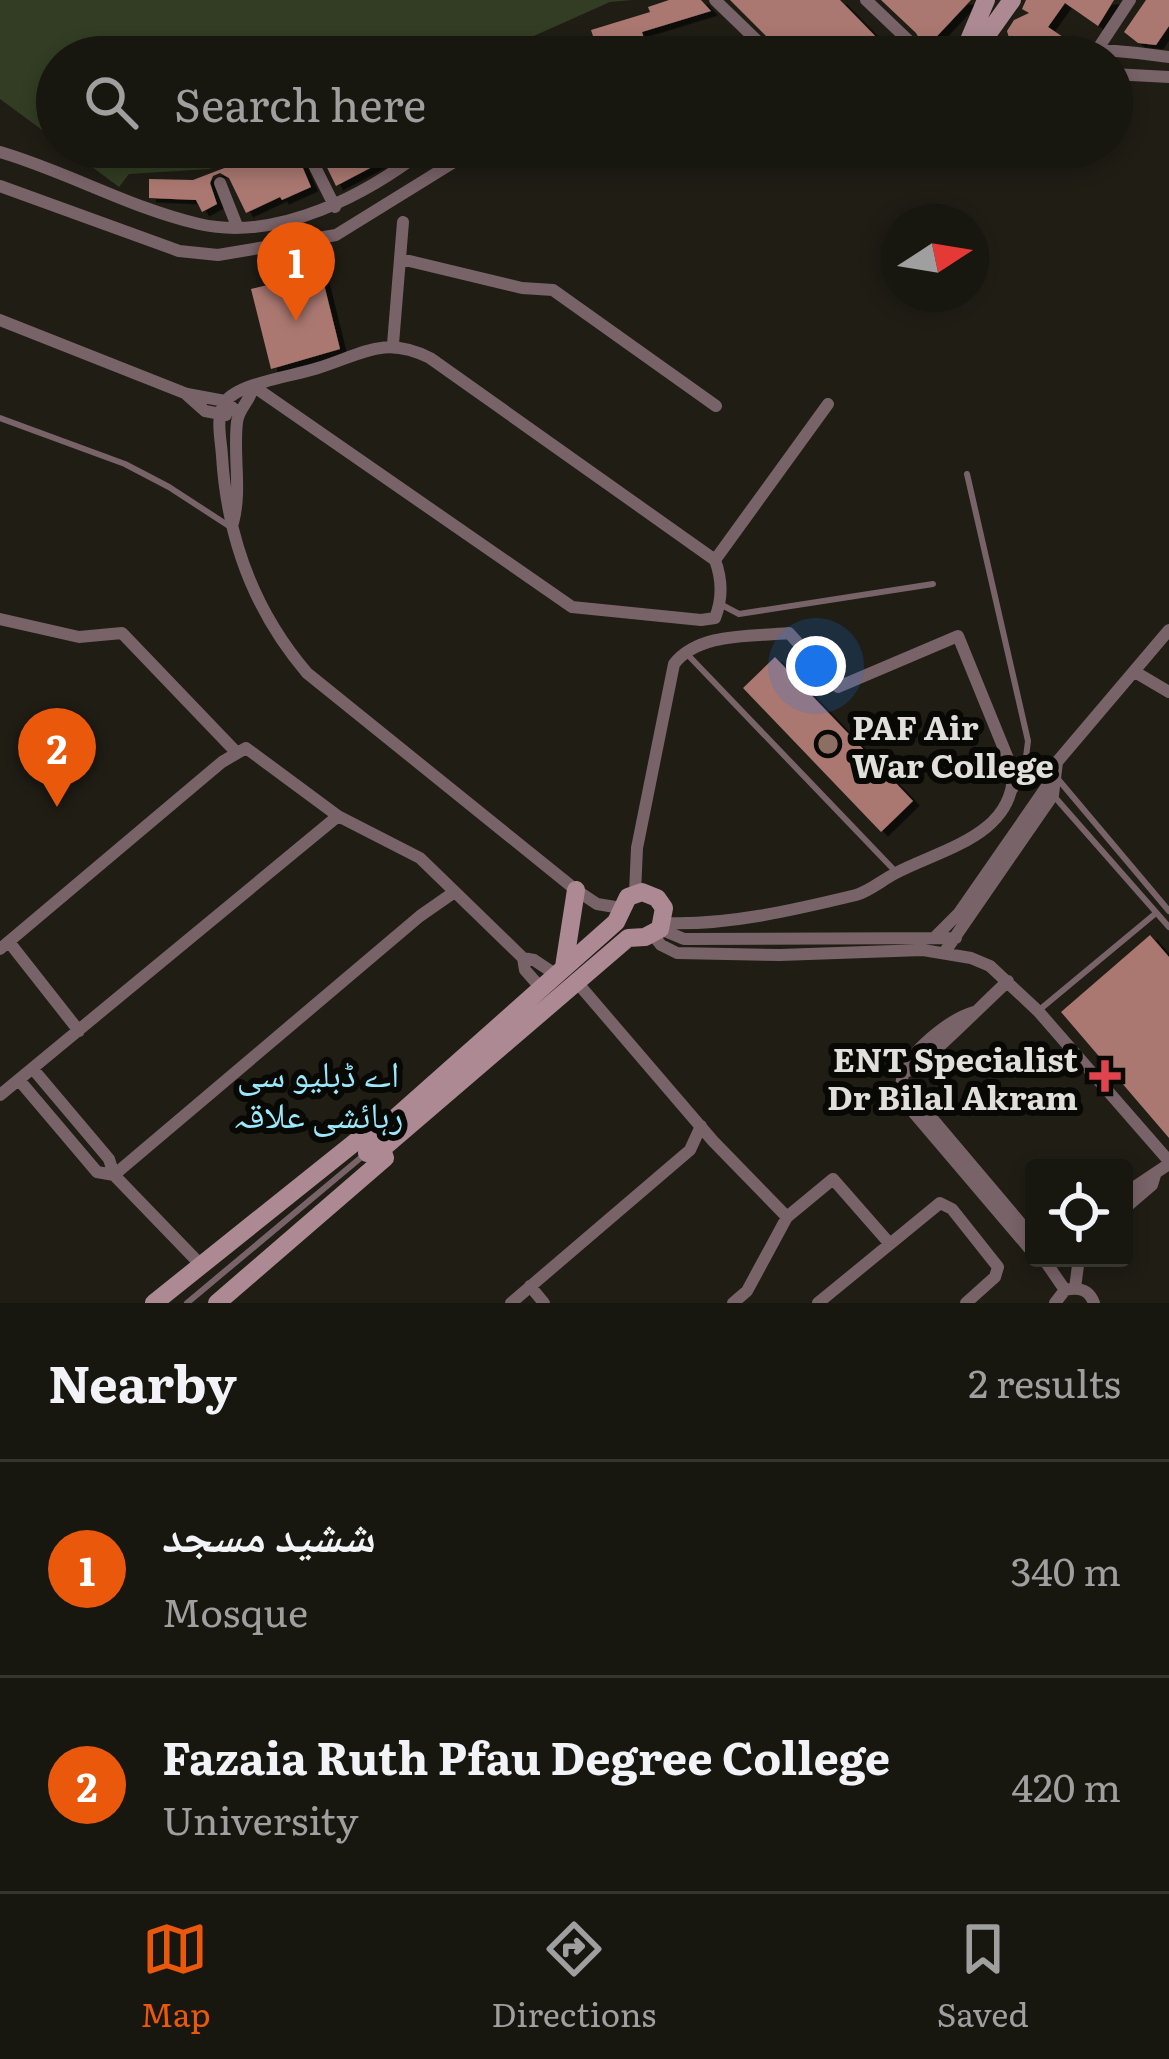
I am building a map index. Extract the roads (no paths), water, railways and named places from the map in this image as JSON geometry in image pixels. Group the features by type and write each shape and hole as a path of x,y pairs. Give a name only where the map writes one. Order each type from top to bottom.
{"street":[{"path":"715,0 752,36"},
{"path":"866,0 904,36"},
{"path":"971,36 986,0"},
{"path":"987,36 1012,0"},
{"path":"1106,36 1130,0"},
{"path":"1133,52 1169,57"},
{"path":"1133,75 1169,77"},
{"path":"0,152 36,166"},
{"path":"42,168 202,225 237,226 335,207 390,168"},
{"path":"316,168 335,207"},
{"path":"0,186 179,251 218,255 336,235 444,168"},
{"path":"220,184 237,226"},
{"path":"393,344 403,222"},
{"path":"401,259 522,288 553,290 716,406"},
{"path":"0,320 187,394 225,401 238,413"},
{"path":"254,386 572,607 715,618 721,604 715,560 430,358 393,344 243,388 225,401 219,416 225,501 232,527 260,605 307,674 597,904 657,898 664,908 661,945 676,952 780,955 923,950 990,966 1038,1011 1169,1162 1133,1186"},
{"path":"232,527 239,501 238,413 254,386"},
{"path":"187,394 205,411 219,416 238,413"},
{"path":"715,560 828,404"},
{"path":"0,619 79,637 122,633 237,753"},
{"path":"944,953 1048,791 1058,762 1169,630"},
{"path":"369,1150 510,1026 559,977 616,922 628,901 674,664 684,651 700,643 788,633 838,687 958,636 1013,771 1014,794 990,826 962,845 896,872 862,893 628,938 559,977 510,1026"},
{"path":"1135,671 1169,692"},
{"path":"79,1031 4,946 246,748 338,816 420,858 523,958 525,970 559,977 787,1217"},
{"path":"923,950 959,913 1048,791"},
{"path":"0,1095 338,816"},
{"path":"559,977 576,890"},
{"path":"114,1175 453,893"},
{"path":"659,929 684,939 956,938"},
{"path":"1008,981 968,1023 914,1069 904,1072 902,1088 909,1108 1025,1243"},
{"path":"33,1069 109,1160 114,1175 199,1263"},
{"path":"19,1080 97,1172 114,1175"},
{"path":"908,1099 920,1104 1025,1227"},
{"path":"511,1303 689,1150 701,1126"},
{"path":"154,1303 364,1135 369,1150 385,1158 218,1303"},
{"path":"1133,1201 1151,1185 1155,1174"},
{"path":"733,1303 747,1291 787,1217 833,1179 890,1244"},
{"path":"818,1303 932,1206 946,1204 998,1267 995,1277 966,1303"},
{"path":"1051,1267 1070,1289 1084,1290 1094,1303"},
{"path":"1055,1303 1070,1289 1076,1267"},
{"path":"530,1286 544,1303"},
{"path":"747,1291 757,1303"}],"lane":[{"path":"0,418 125,464 232,527"},
{"path":"967,474 1028,741 1014,794"},
{"path":"721,604 739,614 933,584"},
{"path":"684,651 896,872"},
{"path":"1038,1011 1156,913 1167,909 1055,775"},
{"path":"1048,791 1169,927"},
{"path":"187,1303 369,1150"}],"place":[{"name":"ششید مسجد","path":"296,321"},
{"name":"PAF Air War College","path":"828,744"},
{"name":"Fazaia Ruth Pfau Degree College","path":"57,807"},
{"name":"ENT Specialist Dr Bilal Akram","path":"1105,1076"}],"district":[{"name":"اے ڈبلیو سی رہائشی علاقہ","path":"318,1092"}]}
